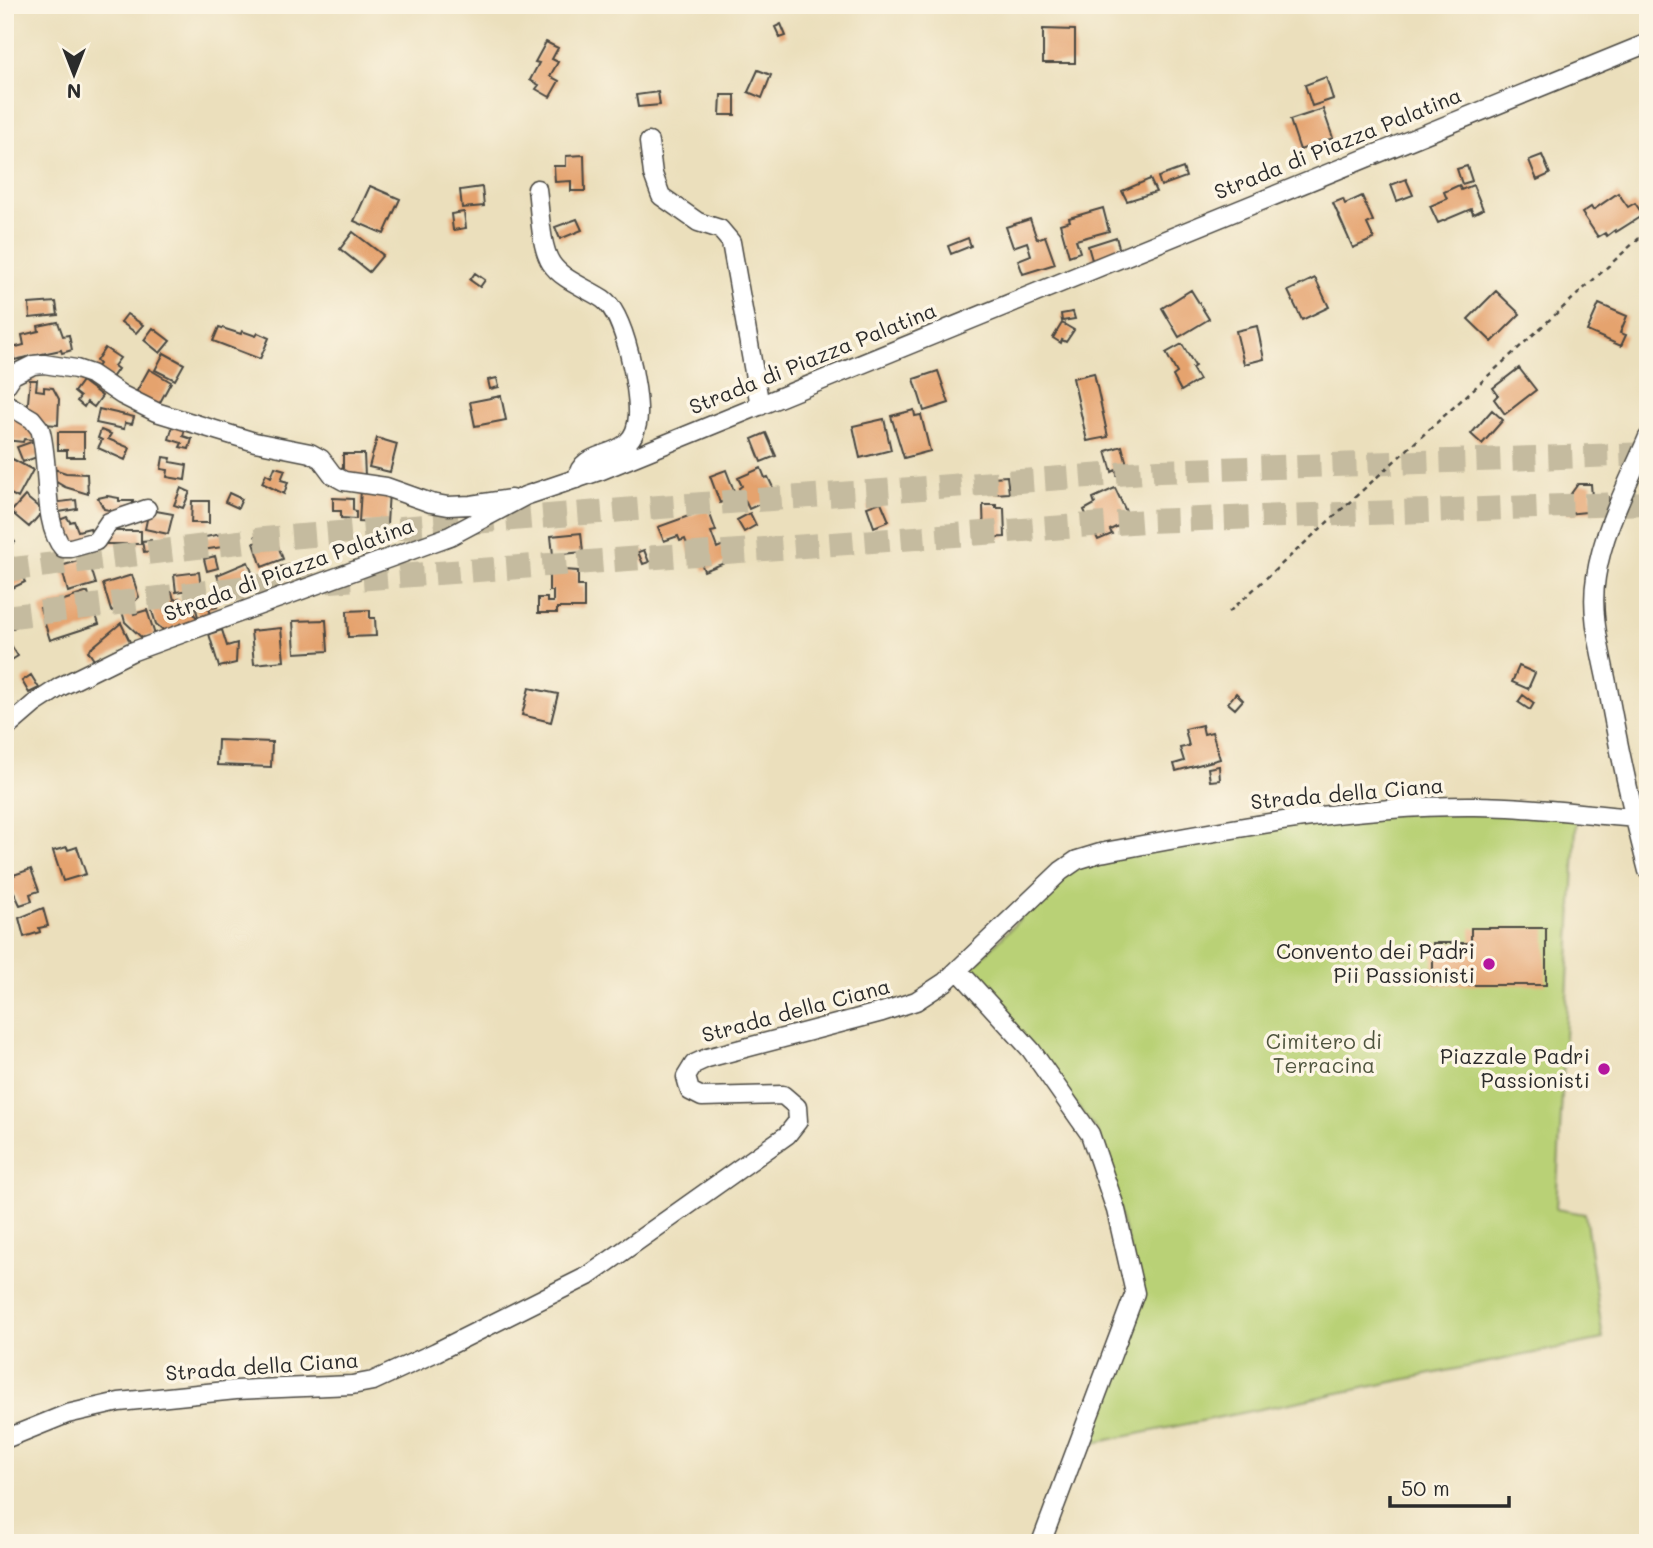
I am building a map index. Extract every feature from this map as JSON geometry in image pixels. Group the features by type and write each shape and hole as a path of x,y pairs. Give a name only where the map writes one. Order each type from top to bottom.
{"street":[{"name":"Strada di Piazza Palatina","path":"5,729 34,704 60,687 131,652 450,536 525,496 578,480 1648,43"},
{"path":"649,142 653,173 661,196 698,222 720,229 731,243 760,406"},
{"path":"537,189 548,259 558,271 604,299 615,312 622,327 636,389 637,422 629,440 614,452 584,463 580,467 578,480"},
{"path":"5,387 18,372 33,365 76,369 91,374 122,396 156,412 255,442 310,453 321,459 333,475 344,481 386,487 431,503 448,506 525,496"},
{"path":"5,402 13,410 32,419 40,429 51,518 58,542 63,548 96,541 109,522 147,509"},
{"path":"1648,437 1603,547 1596,576 1594,601 1596,626 1623,775 1648,871"},
{"name":"Strada della Ciana","path":"5,1439 66,1414 119,1402 197,1393 365,1383 436,1352 573,1284 613,1260 787,1135 795,1126 799,1111 793,1101 783,1095 714,1098 690,1091 686,1082 687,1073 694,1065 715,1056 906,1005 927,995 958,970 1061,871 1077,860 1100,853 1274,821 1327,815 1476,806 1635,818"},
{"path":"958,970 1031,1050 1090,1134 1116,1210 1135,1293 1041,1543"}],"path":[{"path":"1229,612 1648,230"}],"green space":[{"name":"Cimitero di Terracina","path":"1577,809 1556,1209 1585,1214 1603,1339 1089,1444 1141,1291 1097,1131 969,971 1076,861 1297,812"}],"building":[{"path":"781,24 786,36 780,38 775,27"},
{"path":"1043,29 1075,30 1075,63 1043,63"},
{"path":"546,42 558,48 552,59 558,62 550,76 559,81 550,97 536,89 539,85 530,80 539,63 535,62"},
{"path":"758,70 771,75 762,98 748,92"},
{"path":"1326,77 1333,99 1312,106 1305,85"},
{"path":"658,92 660,105 638,107 636,95"},
{"path":"721,95 735,95 735,115 720,115"},
{"path":"1323,109 1333,138 1300,150 1290,120"},
{"path":"584,155 585,191 571,191 571,181 555,182 554,166 566,166 566,156"},
{"path":"1542,155 1550,174 1537,180 1529,160"},
{"path":"1467,166 1472,181 1462,184 1457,169"},
{"path":"1183,168 1186,177 1161,186 1158,177"},
{"path":"1150,179 1156,192 1127,201 1122,191"},
{"path":"1406,179 1413,195 1397,201 1391,185"},
{"path":"1459,185 1461,190 1473,185 1483,209 1473,214 1471,209 1438,223 1430,206 1447,199 1444,192"},
{"path":"370,186 400,199 384,234 354,221"},
{"path":"482,187 484,206 462,208 460,190"},
{"path":"1618,193 1628,207 1635,203 1643,215 1616,232 1615,230 1607,236 1605,233 1598,237 1582,213 1591,207 1593,210"},
{"path":"1362,196 1373,221 1367,224 1374,239 1353,248 1333,203 1343,199 1345,204"},
{"path":"1103,208 1109,231 1076,240 1080,252 1069,256 1060,224 1070,221 1069,218"},
{"path":"464,212 466,228 453,230 451,214"},
{"path":"577,219 582,230 560,239 555,227"},
{"path":"1030,219 1037,239 1045,236 1055,264 1023,274 1018,260 1031,255 1027,242 1013,247 1006,227"},
{"path":"353,232 383,255 369,272 340,249"},
{"path":"1116,237 1120,251 1092,260 1088,246"},
{"path":"968,238 971,246 951,254 948,246"},
{"path":"475,273 485,280 480,287 470,280"},
{"path":"1315,278 1329,307 1302,320 1288,291"},
{"path":"1191,290 1209,319 1179,337 1162,308"},
{"path":"1496,291 1520,314 1492,342 1468,319"},
{"path":"56,302 58,315 30,318 29,304"},
{"path":"1599,304 1627,316 1620,333 1626,335 1621,346 1587,331"},
{"path":"1073,312 1075,319 1062,321 1061,314"},
{"path":"127,314 143,325 136,333 121,322"},
{"path":"58,322 63,336 69,335 72,350 14,360 12,348 24,345 22,335 39,331 38,326"},
{"path":"1062,323 1074,330 1066,342 1062,340 1061,343 1053,338"},
{"path":"1257,326 1264,359 1244,364 1236,331"},
{"path":"219,327 241,334 242,331 256,336 258,333 269,338 260,359 213,341"},
{"path":"153,328 170,341 160,353 144,340"},
{"path":"1182,344 1195,366 1192,368 1199,380 1181,391 1173,376 1177,373 1166,353"},
{"path":"105,348 120,358 114,366 118,369 111,379 96,368 99,364 96,361"},
{"path":"164,353 184,364 175,380 155,370"},
{"path":"1519,368 1536,390 1505,414 1494,399 1498,395 1493,388"},
{"path":"149,369 171,382 157,408 134,396"},
{"path":"938,371 949,403 924,411 914,379"},
{"path":"1094,373 1108,437 1087,441 1073,378"},
{"path":"497,378 499,387 490,389 488,380"},
{"path":"30,380 37,380 36,390 53,388 59,399 58,425 43,424 27,414"},
{"path":"82,381 102,396 94,407 87,402 84,407 77,401 80,397 74,392"},
{"path":"501,396 506,420 475,426 470,402"},
{"path":"99,409 134,417 132,424 125,423 124,429 96,423"},
{"path":"914,410 915,416 921,415 930,451 904,458 891,416"},
{"path":"1492,410 1503,420 1482,444 1471,434"},
{"path":"5,414 34,425 34,440 5,440"},
{"path":"884,419 891,450 860,458 853,426"},
{"path":"174,422 186,426 183,436 192,439 189,449 180,447 182,443 169,439"},
{"path":"101,430 111,434 108,439 130,448 125,460 98,448 102,440 98,438"},
{"path":"58,432 84,432 84,457 67,457 67,450 58,450"},
{"path":"766,433 776,456 761,462 752,439"},
{"path":"377,438 397,444 390,472 369,467"},
{"path":"34,441 40,456 23,462 17,447"},
{"path":"1122,446 1129,472 1117,475 1116,470 1112,472 1106,451"},
{"path":"343,454 364,454 365,476 343,477"},
{"path":"5,455 33,470 18,498 5,491"},
{"path":"163,457 171,458 170,462 187,465 185,480 167,477 168,470 161,469"},
{"path":"275,467 285,470 281,480 288,482 284,494 262,483 266,474 271,477"},
{"path":"761,468 777,496 749,509 739,488 742,486 738,478"},
{"path":"54,469 66,473 87,474 88,494 53,480"},
{"path":"726,470 736,496 720,503 710,476"},
{"path":"1007,476 1009,493 994,494 993,477"},
{"path":"1578,484 1591,484 1592,497 1608,496 1609,506 1606,510 1567,514 1565,502"},
{"path":"181,488 190,492 183,508 174,505"},
{"path":"1115,488 1130,520 1110,530 1112,534 1098,540 1084,510 1095,504 1093,498"},
{"path":"361,489 389,491 387,524 359,522"},
{"path":"229,493 242,499 238,508 225,502"},
{"path":"25,496 43,511 29,527 11,512"},
{"path":"98,498 119,498 119,501 133,501 132,512 109,518 110,510 104,509"},
{"path":"333,498 353,499 356,519 341,518 341,511 333,511"},
{"path":"76,500 77,509 53,513 51,503"},
{"path":"192,501 209,501 209,523 191,523"},
{"path":"881,502 889,521 874,527 867,507"},
{"path":"983,505 1004,508 1005,537 984,538"},
{"path":"708,509 716,531 711,532 717,548 728,543 735,559 704,571 697,551 690,553 685,539 680,541 678,536 664,541 658,527"},
{"path":"156,511 173,514 168,534 145,529 148,515 155,514"},
{"path":"750,513 756,525 744,532 737,520"},
{"path":"67,517 70,522 74,521 78,531 90,528 93,539 66,547 54,522"},
{"path":"5,530 15,542 5,550"},
{"path":"272,530 283,559 262,567 254,543 258,542 255,536"},
{"path":"105,531 141,531 141,544 105,544"},
{"path":"227,533 229,546 202,550 200,538"},
{"path":"581,533 583,552 553,555 551,536"},
{"path":"151,540 153,551 144,552 142,541"},
{"path":"644,550 649,562 643,564 638,552"},
{"path":"12,556 25,582 8,590 5,588 5,560"},
{"path":"215,556 218,568 207,571 204,559"},
{"path":"88,558 96,584 68,592 61,566"},
{"path":"248,562 257,585 226,598 217,575"},
{"path":"300,564 301,578 279,580 278,567"},
{"path":"549,569 578,571 578,586 584,586 584,608 557,608 557,613 538,613 538,598 547,598 547,602 553,602 553,591 549,591"},
{"path":"199,572 201,588 176,592 174,575"},
{"path":"132,575 139,597 132,604 111,611 103,584"},
{"path":"88,592 99,624 50,640 40,608"},
{"path":"172,592 174,600 179,598 181,607 188,612 191,610 199,621 167,633 156,624 150,605 160,603 159,594"},
{"path":"215,596 217,607 209,609 211,614 198,617 194,601"},
{"path":"132,608 134,614 147,610 155,635 142,638 125,622 122,611"},
{"path":"370,610 370,618 375,618 376,636 348,637 347,611"},
{"path":"14,614 20,624 5,633 5,619"},
{"path":"326,620 328,651 295,653 293,621"},
{"path":"121,623 131,644 96,663 88,651"},
{"path":"281,628 284,661 254,664 251,631"},
{"path":"222,630 227,646 237,643 236,663 219,667 209,634"},
{"path":"11,645 18,656 5,664 5,648"},
{"path":"1519,666 1535,673 1528,689 1512,682"},
{"path":"31,675 39,688 29,693 22,681"},
{"path":"529,688 558,694 551,722 522,715"},
{"path":"1236,693 1243,700 1235,709 1228,703"},
{"path":"1523,695 1534,703 1530,710 1518,702"},
{"path":"1202,725 1204,734 1212,732 1220,759 1176,771 1174,764 1184,761 1180,748 1189,746 1185,729"},
{"path":"218,740 272,742 271,767 217,765"},
{"path":"1219,766 1220,780 1210,781 1208,768"},
{"path":"67,847 68,850 77,847 86,874 63,881 53,851"},
{"path":"31,869 39,891 30,894 32,901 20,905 14,892 8,894 5,878"},
{"path":"43,908 48,926 39,928 40,932 24,937 19,918"},
{"name":"Convento dei Padri Pii Passionisti","path":"1471,928 1546,928 1546,985 1433,985 1433,943 1471,943"}],"tunnel":[{"path":"5,570 264,539 1159,471 1648,454"},
{"path":"5,617 248,587 1146,521 1648,503"}],"place":[{"name":"Convento dei Padri Pii Passionisti","path":"1489,964"},
{"name":"Piazzale Padri Passionisti","path":"1604,1069"}]}
